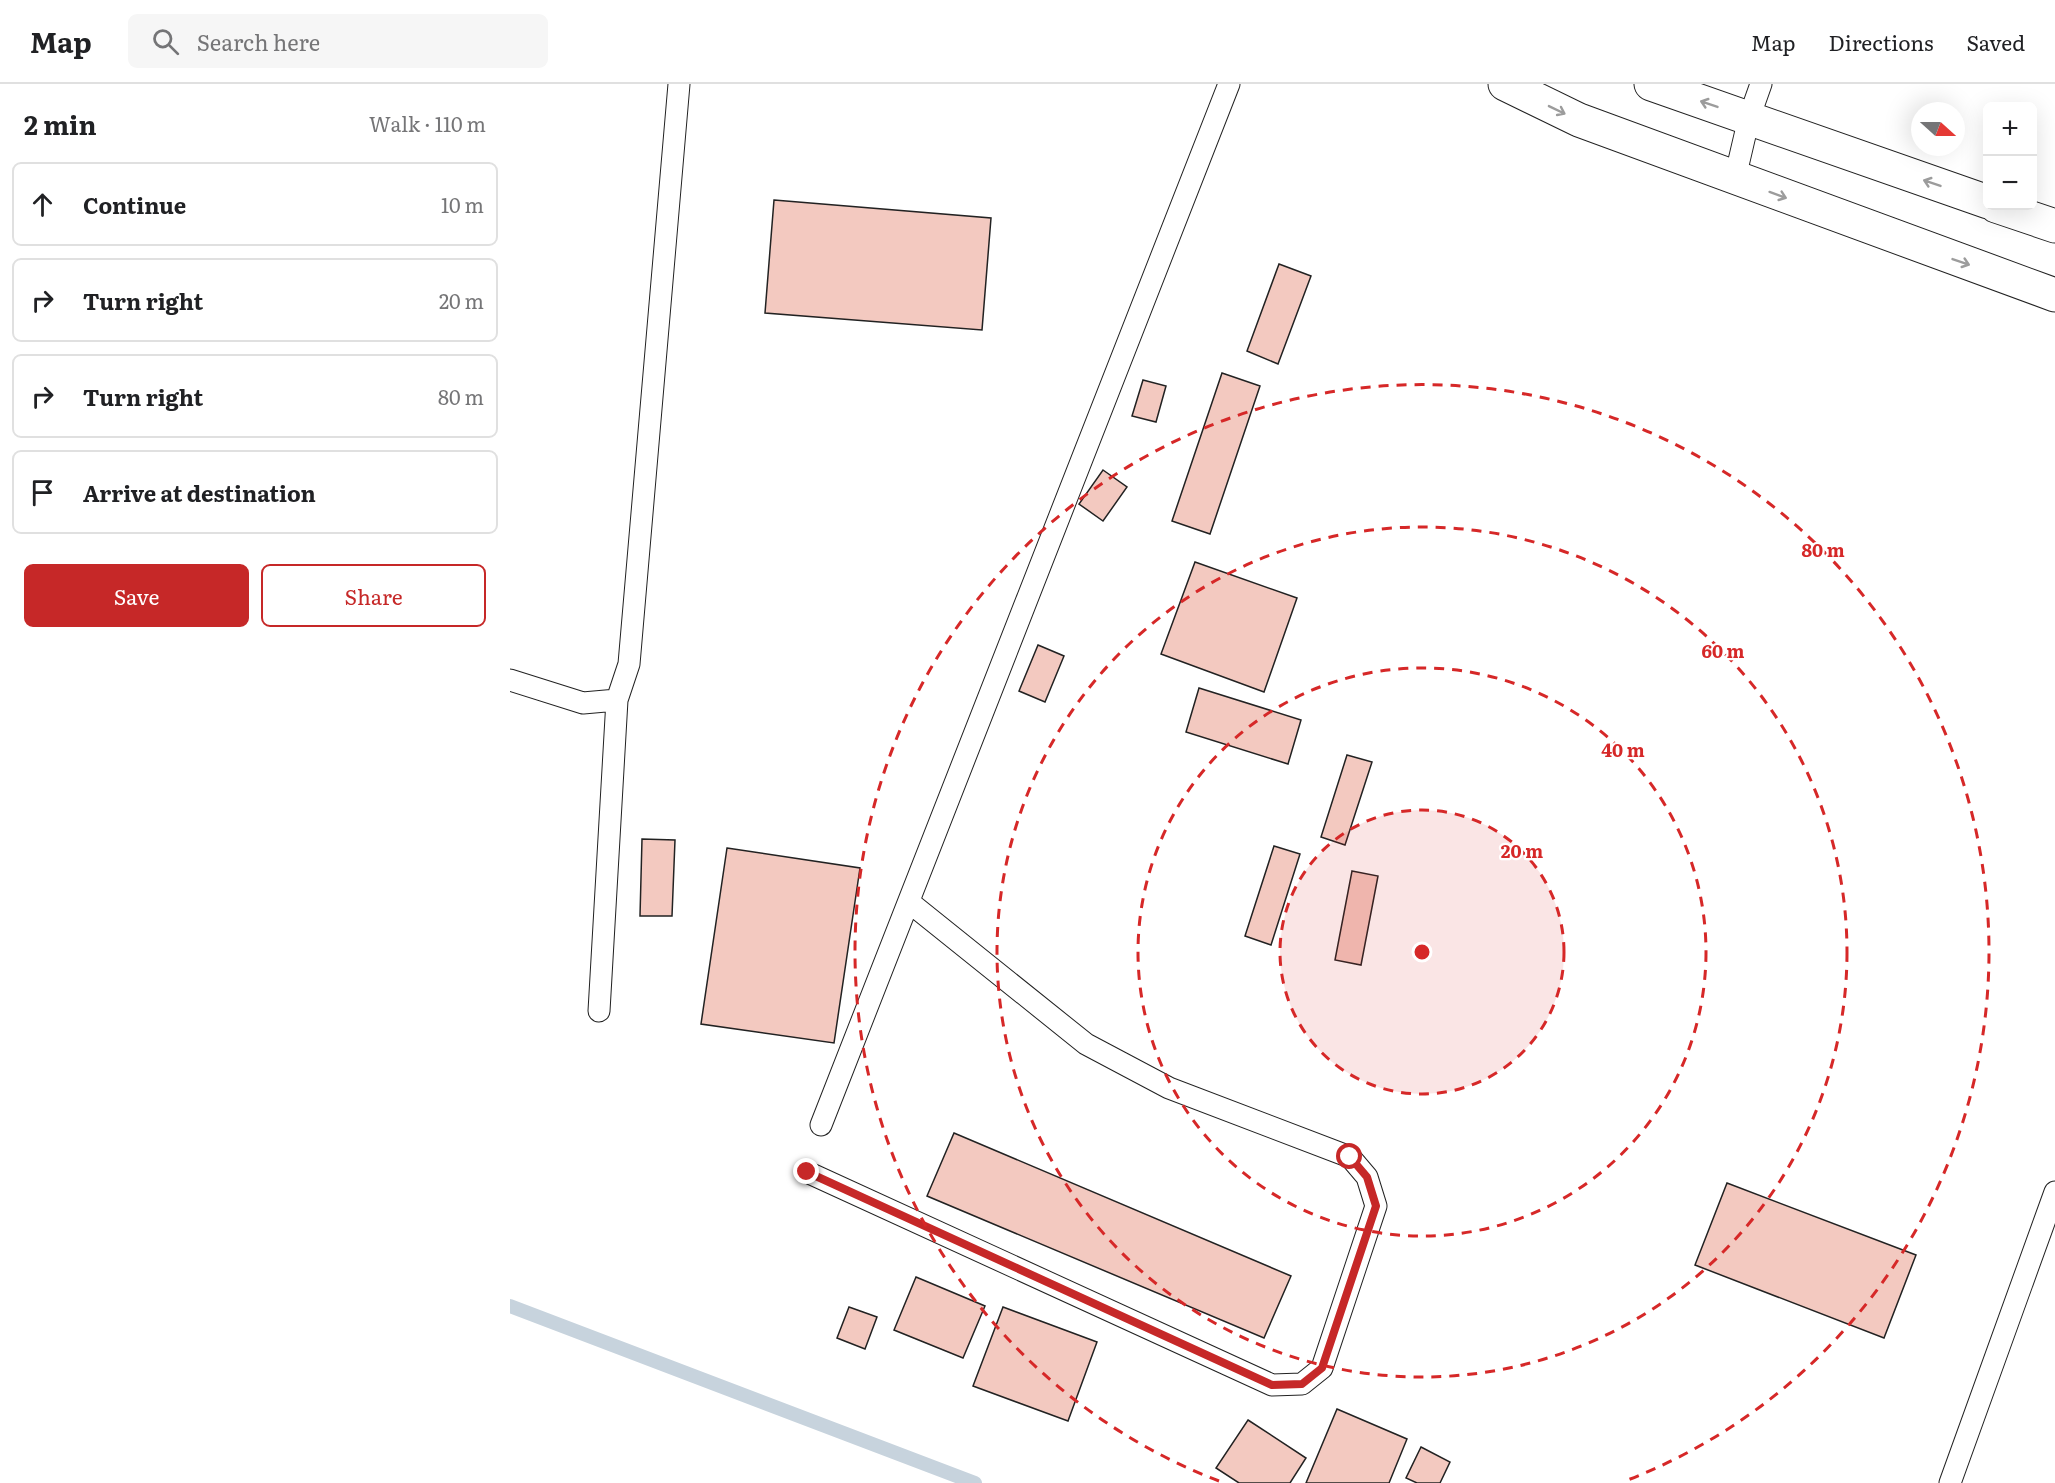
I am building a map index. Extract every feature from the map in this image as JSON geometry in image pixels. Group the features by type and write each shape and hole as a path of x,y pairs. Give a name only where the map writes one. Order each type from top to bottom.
{"street":[{"path":"1505,84 1579,120 2055,295"},
{"path":"1651,84 1983,200"},
{"path":"2008,210 2055,226"}],"lane":[{"path":"599,1011 617,700 629,664 679,84"},
{"path":"821,1125 1229,84"},
{"path":"1735,178 1749,118 1761,84"},
{"path":"510,680 583,703 617,700"},
{"path":"807,1172 1272,1385 1302,1384 1322,1368 1376,1206 1367,1177 1350,1157 1169,1088 1086,1044 909,902"},
{"path":"1950,1483 2055,1192"}],"building":[{"path":"774,200 991,218 982,330 765,313"},
{"path":"1279,264 1311,276 1278,364 1247,351"},
{"path":"1222,373 1260,386 1210,534 1172,521"},
{"path":"1143,380 1166,386 1156,422 1132,416"},
{"path":"1103,470 1127,487 1103,521 1079,504"},
{"path":"1195,562 1297,598 1264,692 1161,654"},
{"path":"1038,645 1064,656 1045,702 1019,691"},
{"path":"1199,688 1301,720 1288,764 1186,732"},
{"path":"1347,755 1372,762 1345,845 1321,837"},
{"path":"642,839 675,840 672,916 640,916"},
{"path":"1274,846 1300,854 1271,945 1245,936"},
{"path":"727,848 860,868 834,1043 701,1024"},
{"path":"1352,871 1378,876 1361,965 1335,960"},
{"path":"954,1133 1291,1276 1264,1338 927,1196"},
{"path":"1727,1183 1916,1255 1884,1338 1695,1265"},
{"path":"916,1277 985,1306 963,1358 894,1330"},
{"path":"849,1307 877,1317 865,1349 837,1338"},
{"path":"1003,1307 1097,1342 1068,1421 973,1386"},
{"path":"1337,1409 1407,1439 1389,1483 1306,1483"},
{"path":"1248,1420 1306,1458 1290,1483 1239,1483 1216,1468"},
{"path":"1421,1447 1450,1462 1440,1483 1417,1483 1406,1478"}],"waterway":[{"path":"510,1306 975,1483"}],"route":[{"path":"807,1172 1272,1385 1302,1384 1322,1368 1376,1206 1367,1177 1350,1157"}]}
